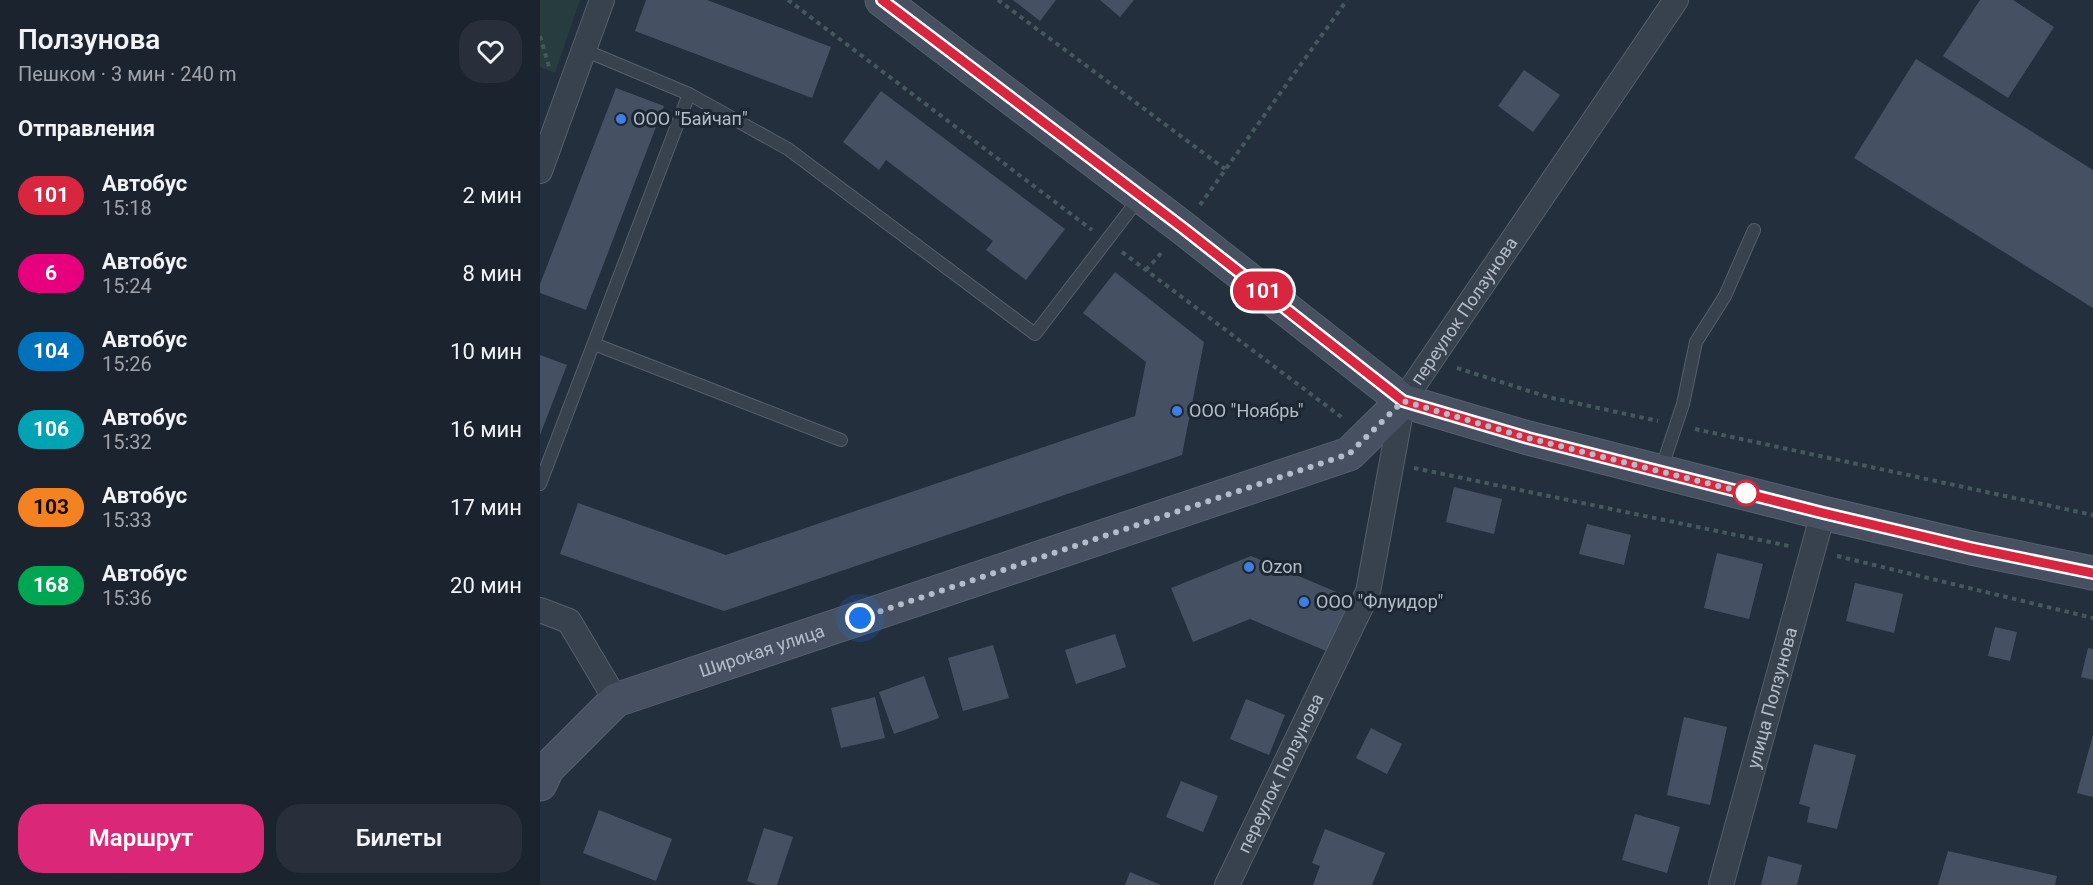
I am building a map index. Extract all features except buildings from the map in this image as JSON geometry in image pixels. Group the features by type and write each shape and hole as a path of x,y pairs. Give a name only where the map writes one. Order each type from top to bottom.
{"main road":[{"path":"882,0 1183,228 1403,401 1528,438 1823,513 1971,548 2093,573"},
{"name":"Широкая улица","path":"616,700 1349,454 1403,401"},
{"path":"540,784 547,769 616,700"}],"street":[{"path":"540,171 602,0"},
{"name":"переулок Ползунова","path":"1227,885 1368,592 1403,401 1676,0"},
{"name":"улица Ползунова","path":"1721,885 1823,513"},
{"path":"540,610 569,621 616,700"}],"lane":[{"path":"584,50 689,94 788,149 1035,334 1141,196"},
{"path":"540,484 689,94"},
{"path":"1661,471 1676,425 1696,342 1725,296 1754,230"},
{"path":"594,344 841,440"}],"path":[{"path":"998,0 1225,169"},
{"path":"1146,270 1183,228 1347,0"},
{"path":"540,36 550,72"},
{"path":"1430,360 1548,397 2093,515"},
{"path":"1390,464 1811,550 2093,618"}],"green space":[{"path":"540,0 580,0 555,73 540,67"}],"bus line":[{"name":"101","path":"882,0 1183,228 1403,401 1528,438 1823,513 1971,548 2093,573"}],"place":[{"name":"ООО \"Байчап\"","path":"621,119"},
{"name":"ООО \"Ноябрь\"","path":"1177,411"},
{"name":"Ozon","path":"1249,567"},
{"name":"ООО \"Флуидор\"","path":"1304,602"}],"route":[{"path":"860,618 1349,454 1403,401 1528,438 1754,495 1746,493"}]}
